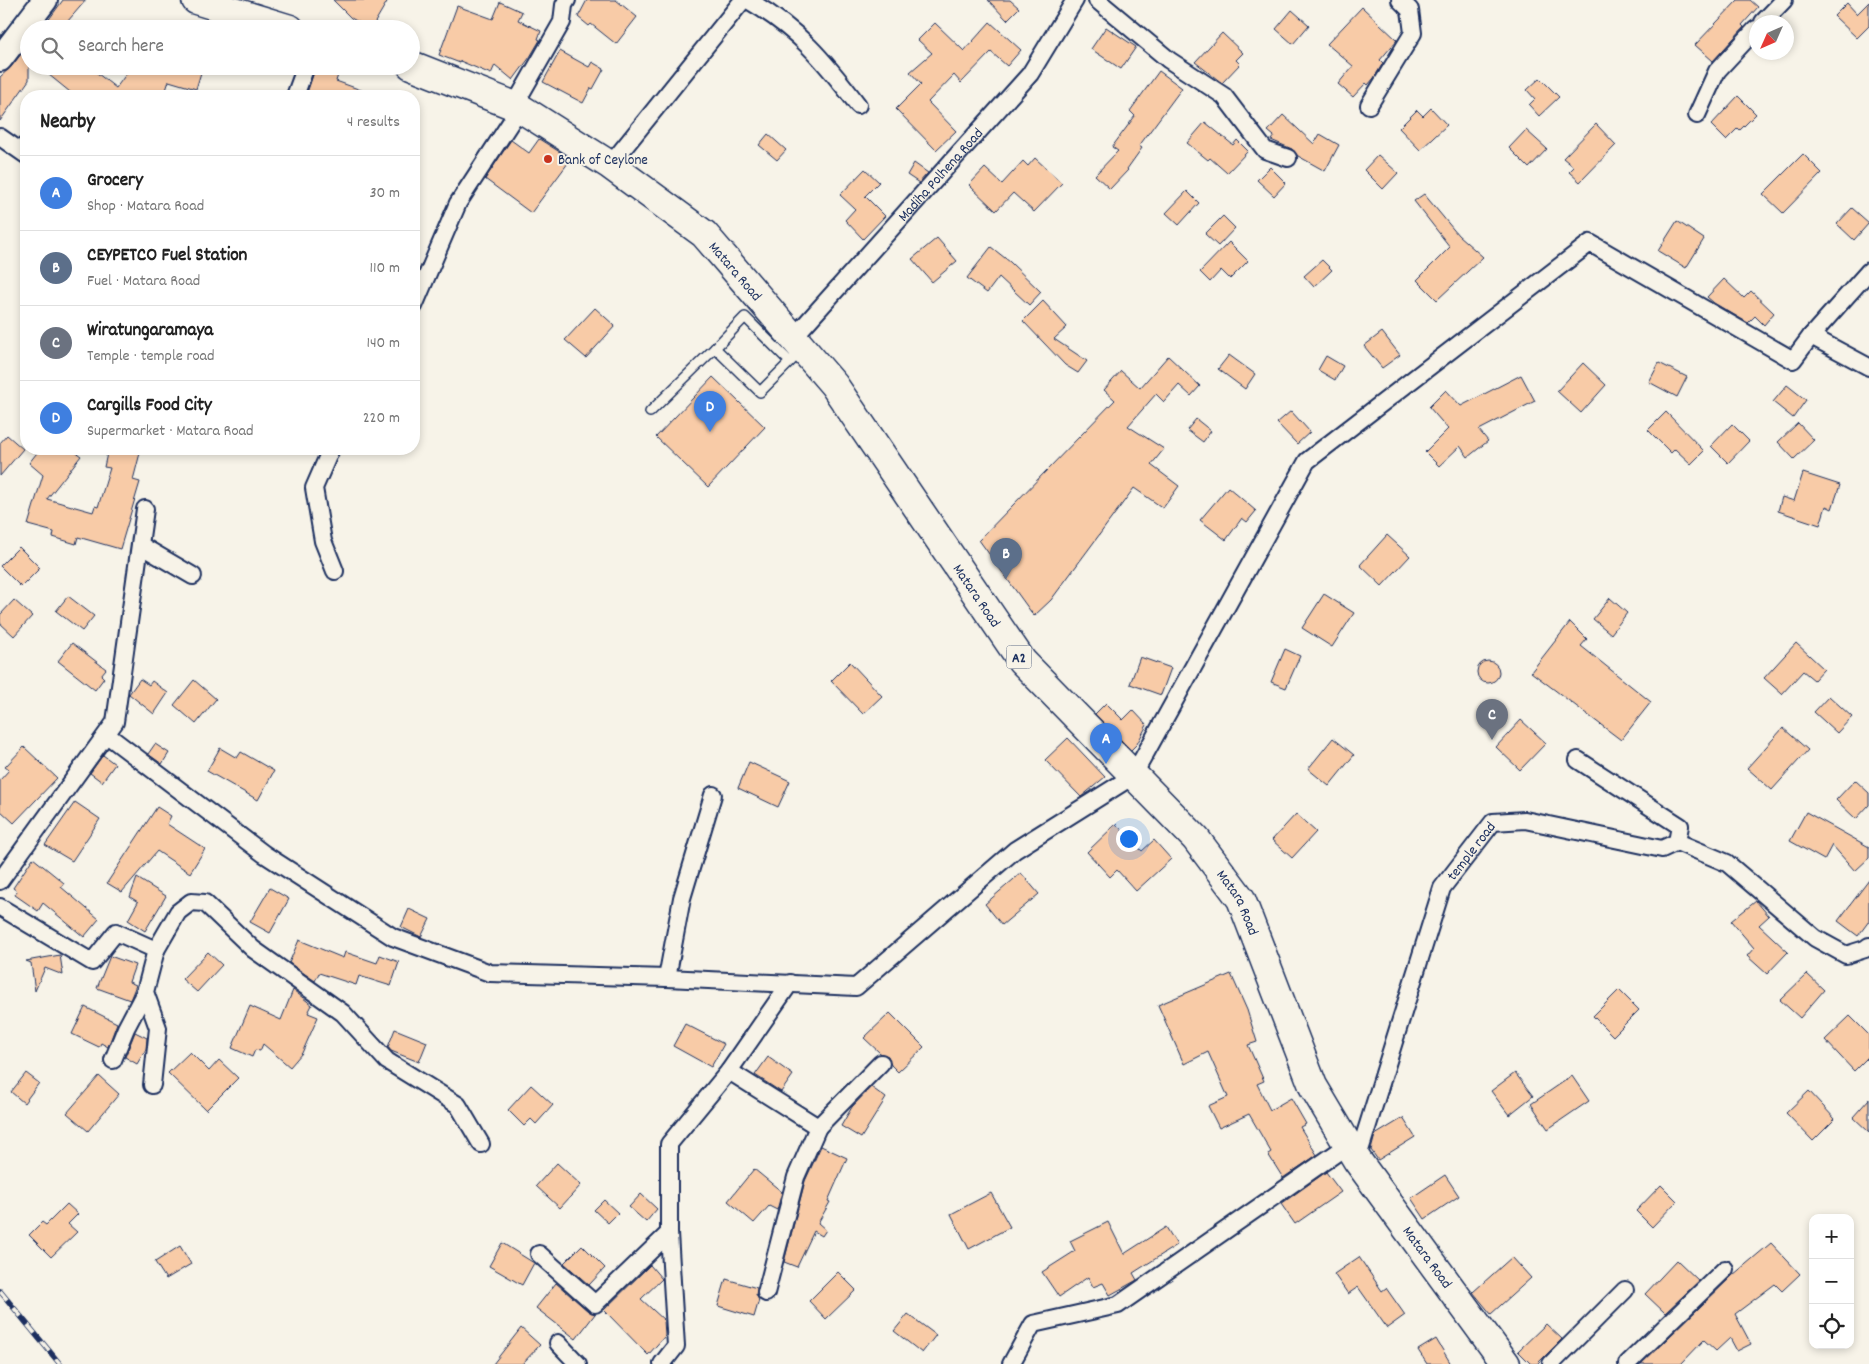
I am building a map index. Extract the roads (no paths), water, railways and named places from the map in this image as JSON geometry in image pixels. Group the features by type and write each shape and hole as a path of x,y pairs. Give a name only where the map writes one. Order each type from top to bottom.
{"highway":[{"path":"196,0 261,20"},
{"name":"Matara Road","path":"420,69 517,107 610,165 704,234 795,349 834,385 1022,661 1196,839 1241,899 1313,1086 1352,1152 1506,1364"}],"street":[{"path":"30,20 45,0"},
{"path":"420,292 458,203 517,107 562,22 564,5 567,0"},
{"path":"610,165 743,0"},
{"path":"748,0 778,17 825,61 858,105"},
{"name":"Madiha Polhena Road","path":"795,349 1030,74 1074,0"},
{"path":"1097,0 1169,60 1224,96 1265,150 1288,158"},
{"path":"1369,105 1413,33 1410,10 1400,0"},
{"path":"1770,15 1784,0"},
{"path":"0,59 20,33"},
{"path":"1697,115 1717,71 1749,37"},
{"path":"297,90 303,75"},
{"path":"0,137 20,150"},
{"path":"106,735 264,854 393,937 490,974 667,978 856,986 1016,850 1133,776 1307,461 1590,243 1793,360 1811,336 1869,271"},
{"path":"1811,336 1869,367"},
{"path":"328,455 314,488 323,541 336,571"},
{"path":"0,881 114,722 145,509"},
{"path":"140,546 194,576"},
{"path":"1578,760 1680,826 1677,842 1727,863 1815,938 1846,955 1869,946"},
{"path":"667,978 682,898 714,795"},
{"name":"temple road","path":"1352,1152 1442,888 1493,822 1524,820 1662,849 1677,842"},
{"path":"114,1060 126,1028 145,992 156,950 178,912 191,902 205,903 253,949 342,1013 387,1061 458,1105 481,1144"},
{"path":"0,907 92,962 116,932 156,950"},
{"path":"662,1364 676,1346 669,1233 669,1144 729,1071 790,983"},
{"path":"145,992 158,1028 152,1085"},
{"path":"766,1293 796,1177 818,1127 881,1063"},
{"path":"729,1071 818,1127"},
{"path":"1011,1364 1033,1324 1118,1305 1352,1152"},
{"path":"540,1254 595,1304 669,1233"},
{"path":"1627,1364 1725,1270"},
{"path":"1551,1364 1625,1290"},
{"path":"558,1343 578,1364"}],"lane":[{"path":"650,412 745,317 795,349 760,392 715,348"}],"railway":[{"path":"0,1291 60,1364"}],"place":[{"name":"Bank of Ceylone","path":"548,159"},
{"name":"Cargills Food City","path":"710,432"},
{"name":"CEYPETCO Fuel Station","path":"1006,579"},
{"name":"Wiratungaramaya","path":"1492,740"},
{"name":"Grocery","path":"1106,764"}]}
